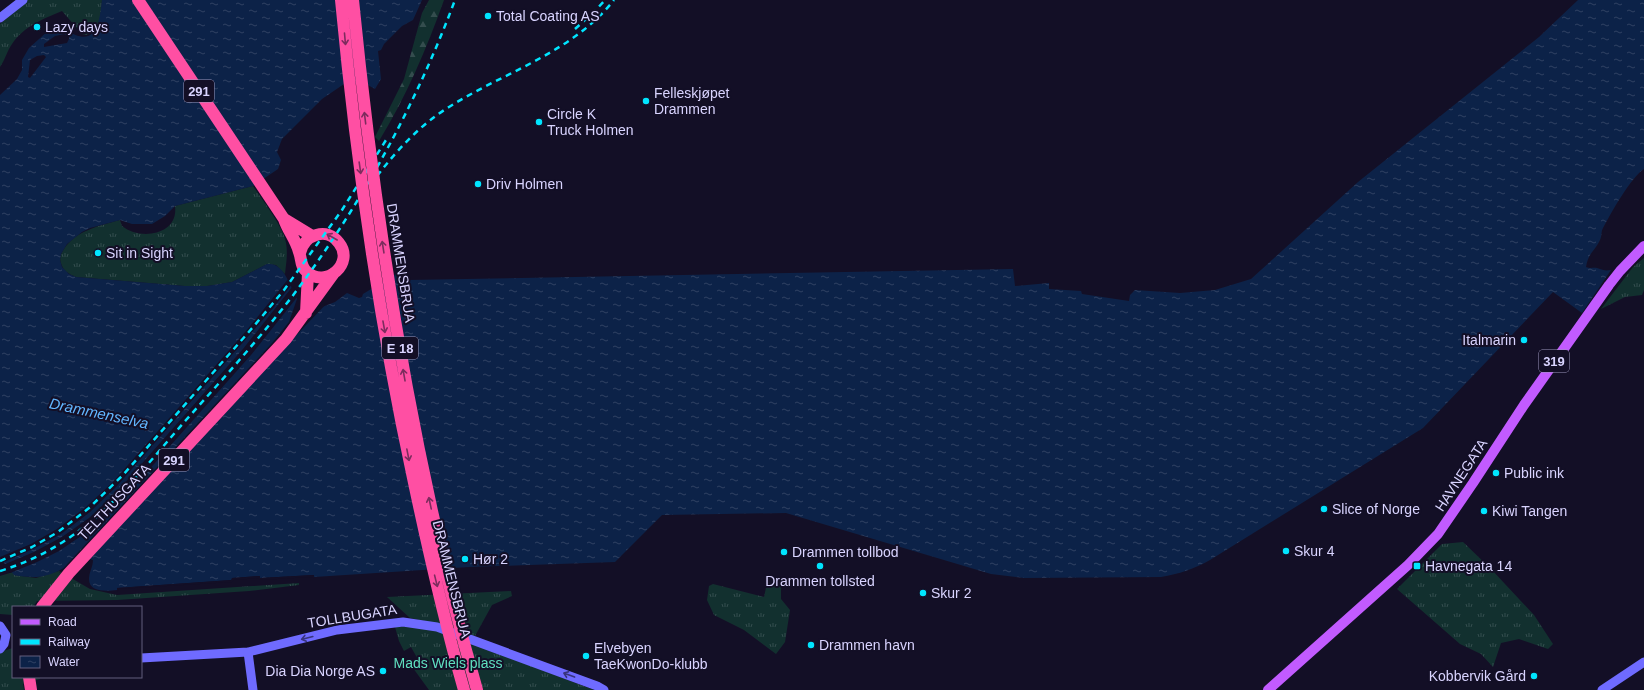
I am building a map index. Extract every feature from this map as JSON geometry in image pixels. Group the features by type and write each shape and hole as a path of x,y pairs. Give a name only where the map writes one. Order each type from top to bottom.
{"highway":[{"name":"291","path":"138,0 284,219 300,253 300,262 308,273 306,313"},
{"name":"DRAMMENSBRUA","path":"341,0 357,146 386,342 420,513 464,690"},
{"name":"DRAMMENSBRUA","path":"353,0 374,183 389,289 409,401 442,554 477,690"},
{"name":"291","path":"284,219 312,236 317,234 327,234 336,238 342,246 343,259 340,268 334,274"},
{"path":"300,253 304,243 312,236"},
{"path":"308,273 321,278 334,274"},
{"name":"TELTHUSGATA","path":"43,606 69,573 286,339 334,274"}],"main road":[{"path":"0,18 23,0"},
{"name":"HAVNEGATA","path":"1268,690 1408,565 1438,534 1469,490 1528,399 1609,285 1644,246"},
{"name":"TOLLBUGATA","path":"142,658 248,652 337,630 403,622 438,626 597,686 604,690"},
{"path":"2,628 12,634"},
{"path":"2,628 6,635 6,646"},
{"path":"248,652 253,690"},
{"path":"1602,690 1644,662"}],"green space":[{"path":"28,0 102,0 99,20 95,29 91,33 86,35 82,34 62,11 41,20 22,32 10,47 0,67 0,24"},
{"path":"429,0 444,0 415,72 379,141 375,137 404,79 422,13"},
{"path":"253,186 272,214 284,237 287,251 285,274 276,265 267,264 232,282 207,286 185,286 76,277 67,272 62,266 60,258 64,249 75,237 89,230 120,220 122,226 130,231 148,234 157,232 165,229 171,223 175,216 175,206"},
{"path":"1644,258 1644,290 1642,295 1625,297 1601,309 1633,267"},
{"path":"1463,542 1491,569 1534,615 1553,644 1548,649 1519,639 1501,643 1493,667 1481,654 1460,644 1397,589 1442,544"},
{"path":"59,571 90,589 117,595 299,583 299,585 249,591 117,600 37,601 34,606 12,606 12,615 0,614 0,576 13,572 14,575 36,578"},
{"path":"767,583 781,584 781,599 790,610 785,642 776,654 744,630 714,615 707,600 709,586 713,584 764,597"},
{"path":"511,591 512,596 492,605 475,636 439,624 410,618 387,597"},
{"name":"Mads Wiels plass","path":"411,626 437,630 594,690 429,690 413,668 420,663 411,647 404,651 395,627"},
{"path":"12,648 12,678 40,679 23,684 24,690 0,690 0,652"}],"water":[{"name":"Drammenselva","path":"102,0 422,0 413,20 402,26 384,44 381,50 378,51 381,79 375,89 366,84 344,84 322,99 282,139 277,152 281,160 278,169 253,186 175,206 165,216 152,224 132,224 120,220 90,228 82,232 67,244 61,254 60,260 62,267 69,274 76,277 185,286 207,286 232,282 267,264 274,265 280,268 284,273 298,299 307,306 317,309 335,302 347,293 359,298 362,297 363,294 396,274 408,271 408,280 1013,269 1015,286 1049,283 1049,289 1081,291 1082,294 1129,301 1130,295 1135,290 1180,293 1215,290 1251,279 1358,182 1539,37 1578,0 1644,0 1644,169 1633,179 1622,196 1602,229 1601,238 1598,244 1588,258 1586,267 1611,270 1582,313 1553,292 1423,428 1210,560 1180,573 1161,577 1024,578 991,574 786,513 662,515 615,562 469,567 314,577 314,575 260,578 259,576 232,578 232,580 117,588 117,590 104,591 95,589 90,584 89,576 93,560 83,557 50,574 25,577 14,575 0,558 0,95 17,79 22,70 22,60 29,48 48,31 63,28 82,37 89,36 97,27","holes":["64,34 69,36 67,43 44,47 44,44 55,36","44,55 46,57 30,78 28,77 30,60 37,56"]}],"pier":[{"path":"289,278 292,284 274,307 117,486 90,512 61,534 2,563 0,557 31,544 57,529 86,507 113,482 246,331"},
{"path":"293,286 302,301 317,307 327,303 83,559 59,573 273,342 289,322 298,296 251,355 113,510 87,532 59,551 10,573 3,565 34,552 62,537 89,518 115,494 243,349"},
{"path":"314,575 314,579 312,577 260,580 258,578 234,580 232,582 119,589 117,592 117,588 231,580 232,578"}],"railway":[{"path":"0,571 31,559 58,545 104,510 145,467 253,345 291,298 340,228 384,155 422,79 455,0"},
{"path":"575,29 605,0"},
{"path":"377,176 410,138 438,114 470,95 558,48 597,18 614,0"},
{"path":"0,561 32,547 58,532 89,508 123,475 284,290 342,210 386,140"}],"place":[{"name":"Total Coating AS","path":"488,16"},
{"name":"Lazy days","path":"37,27"},
{"name":"Felleskjøpet Drammen","path":"646,101"},
{"name":"Circle K Truck Holmen","path":"539,122"},
{"name":"Driv Holmen","path":"478,184"},
{"name":"Sit in Sight","path":"98,253"},
{"name":"Italmarin","path":"1524,340"},
{"name":"Public ink","path":"1496,473"},
{"name":"Slice of Norge","path":"1324,509"},
{"name":"Kiwi Tangen","path":"1484,511"},
{"name":"Skur 4","path":"1286,551"},
{"name":"Drammen tollbod","path":"784,552"},
{"name":"Hør 2","path":"465,559"},
{"name":"Drammen tollsted","path":"820,566"},
{"name":"Havnegata 14","path":"1417,566"},
{"name":"Skur 2","path":"923,593"},
{"name":"Drammen havn","path":"811,645"},
{"name":"Elvebyen TaeKwonDo-klubb","path":"586,656"},
{"name":"Dia Dia Norge AS","path":"383,671"},
{"name":"Kobbervik Gård","path":"1534,676"}]}
